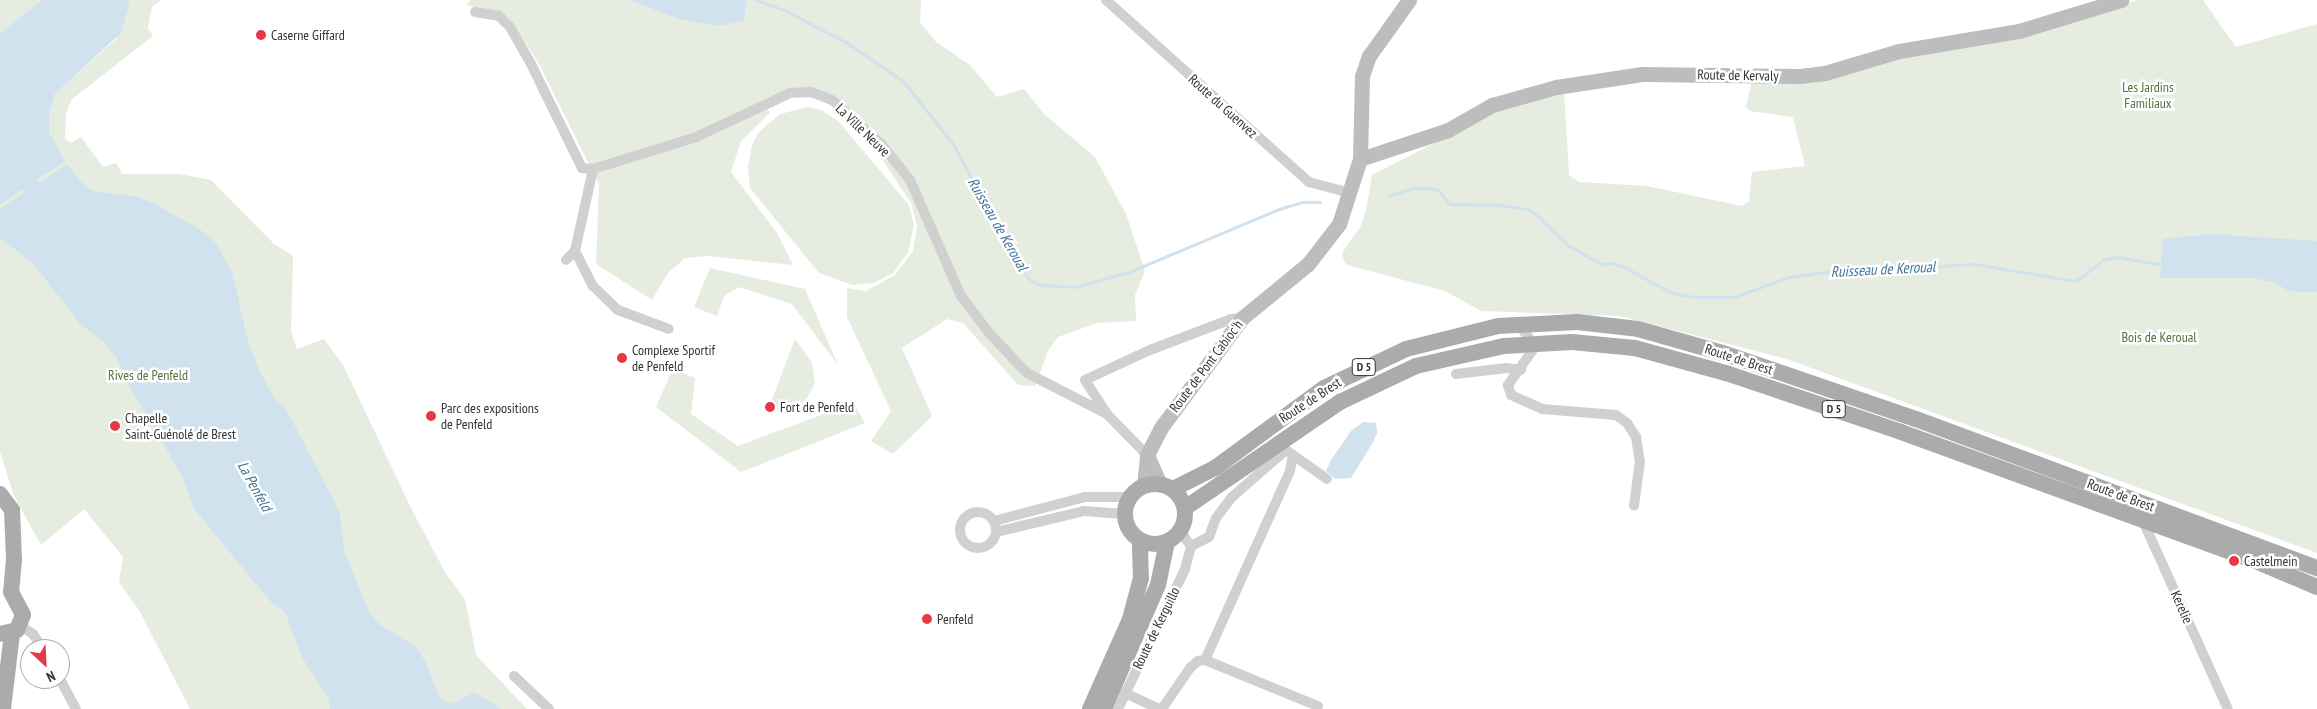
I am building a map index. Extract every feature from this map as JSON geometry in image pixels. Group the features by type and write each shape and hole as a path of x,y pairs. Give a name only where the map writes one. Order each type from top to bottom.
{"main road":[{"name":"Route de Brest","path":"1167,486 1215,468 1317,393 1358,370 1430,342 1518,324 1577,322 1638,329 1723,353 2148,504 2317,568"},
{"name":"Route de Brest","path":"1185,508 1340,402 1370,386 1416,366 1463,353 1533,343 1572,342 1635,348 1726,373 1901,432 2253,560 2317,588"},
{"path":"1144,485 1167,486 1185,508 1180,531 1166,542 1158,544 1140,540 1126,524 1124,514 1130,497 1144,485"},
{"path":"0,496 10,504 5,526 14,559 11,592 7,599 22,609 11,631 2,709"},
{"path":"1090,709 1130,619 1141,578 1140,540"},
{"path":"1104,709 1158,586 1166,542"}],"street":[{"name":"Route du Guenvez","path":"1106,0 1309,182 1350,193"},
{"name":"Route de Pont Cabioc'h","path":"1144,485 1147,455 1160,429 1242,318 1322,250 1339,224 1360,159 1362,76 1369,56 1408,0"},
{"name":"Route de Kervaly","path":"1360,159 1448,130 1492,105 1556,87 1642,74 1800,76 1825,73 1899,51 2019,31 2121,0"},
{"path":"475,12 499,16 510,27 532,64 582,168 593,170 575,250 566,260"},
{"name":"La Ville Neuve","path":"593,170 694,138 790,93 811,92 832,100 882,144 910,180 961,296 990,334 1026,373 1107,414"},
{"path":"575,250 593,286 618,310 669,329"},
{"path":"1167,486 1147,455 1107,414 1085,380 1150,350 1231,319 1242,318"},
{"path":"1518,324 1533,343 1532,351 1521,370 1508,385 1511,395 1518,401 1542,409 1616,415 1627,423 1636,437 1640,461 1634,506"},
{"path":"1456,374 1508,368 1521,370"},
{"path":"1180,531 1191,546 1208,537 1216,518 1255,474 1286,450 1327,479"},
{"path":"1206,660 1290,471 1292,455"},
{"path":"994,521 1085,497 1130,497"},
{"path":"2143,521 2148,504"},
{"path":"996,532 1084,511 1124,514"},
{"path":"982,512 994,521 996,532 992,541 981,548 968,546 960,535 961,523 971,513 982,512"},
{"name":"Kerelie","path":"2143,521 2228,709"},
{"name":"Route de Kerguillo","path":"1118,709 1184,569 1191,546"},
{"path":"11,631 33,634 36,639"},
{"path":"1125,693 1161,709 1190,668 1198,661 1206,660 1318,706"},
{"path":"514,676 549,709"},
{"path":"65,689 76,709"}],"green space":[{"path":"0,0 42,0 0,33"},
{"name":"Rives de Penfeld","path":"130,0 162,0 152,6 148,28 153,36 72,99 66,113 65,138 71,143 81,137 103,167 116,163 122,174 179,174 211,180 274,244 293,256 291,332 297,349 324,339 343,365 412,510 446,574 465,599 476,655 527,709 190,709 139,610 119,582 123,557 84,509 41,545 14,496 0,452 0,205 48,173 60,156 49,132 49,113 55,94 116,39"},
{"path":"470,0 628,0 682,20 720,26 744,21 747,0 921,0 920,22 936,42 970,65 997,97 1024,89 1044,114 1095,157 1126,214 1145,271 1135,295 1136,321 1097,323 1058,337 1048,351 1035,386 1018,385 963,323 947,319 902,348 932,416 893,454 871,441 891,411 847,317 847,288 866,291 895,275 913,251 917,226 911,203 856,120 811,92 765,104 770,113 741,141 731,172 777,233 793,265 708,256 685,258 668,273 652,300 596,264 599,184 537,60 508,18 467,5"},
{"name":"Bois de Keroual","path":"2139,0 2203,0 2236,47 2317,24 2317,553 1787,359 1620,316 1481,311 1445,291 1347,265 1344,261 1342,253 1361,226 1366,210 1372,175 1508,105 1564,90 1569,175 1579,182 1647,186 1742,206 1749,201 1752,172 1805,166 1793,117 1750,111 1746,106 1752,81 2015,36"},
{"path":"808,107 821,110 838,121 909,205 914,225 908,253 893,273 874,283 852,285 819,273 750,188 748,168 752,145 759,132 780,114"},
{"path":"710,268 805,289 838,365 792,304 739,287 724,296 717,316 694,307"},
{"path":"795,339 812,363 815,383 806,400 784,411 768,410"},
{"path":"673,368 695,378 691,414 738,446 853,403 865,423 741,472 656,407"}],"water":[{"path":"42,0 130,0 121,33 55,94 49,113 49,132 65,161 0,205 0,33"},
{"path":"628,0 747,0 744,21 720,26 682,20"},
{"name":"Rives de Penfeld","path":"67,164 81,182 93,191 138,197 157,205 198,228 216,243 232,272 248,341 259,370 275,400 284,406 340,513 344,551 370,614 380,625 415,646 425,661 440,699 451,704 475,692 501,709 330,709 328,697 303,659 285,612 271,602 194,509 181,474 131,389 117,358 103,341 80,324 33,263 0,238 0,209"},
{"path":"2210,234 2317,241 2317,292 2289,291 2273,282 2252,278 2160,278 2163,239"},
{"path":"1363,422 1376,423 1377,433 1372,444 1351,478 1335,479 1326,471 1331,460 1351,431"}],"waterway":[{"name":"Ruisseau de Keroual","path":"756,0 786,11 849,44 904,82 953,144 1018,264 1030,280 1040,285 1075,287 1129,272 1279,209 1302,202 1320,202"},
{"name":"La Penfeld","path":"0,141 14,172 51,202"},
{"name":"Ruisseau de Keroual","path":"1388,196 1412,188 1432,188 1439,191 1449,204 1500,205 1531,210 1569,246 1602,264 1612,263 1624,267 1670,292 1693,297 1734,297 1789,277 1847,269 1877,270 1974,264 2076,281 2103,260 2117,257 2164,265"}],"place":[{"name":"Caserne Giffard","path":"261,35"},
{"name":"Complexe Sportif de Penfeld","path":"622,358"},
{"name":"Fort de Penfeld","path":"770,407"},
{"name":"Parc des expositions de Penfeld","path":"431,416"},
{"name":"Chapelle Saint-Guénolé de Brest","path":"115,426"},
{"name":"Castelmein","path":"2234,561"},
{"name":"Penfeld","path":"927,619"}],"park label":[{"name":"Les Jardins Familiaux","path":"2148,95"}]}
